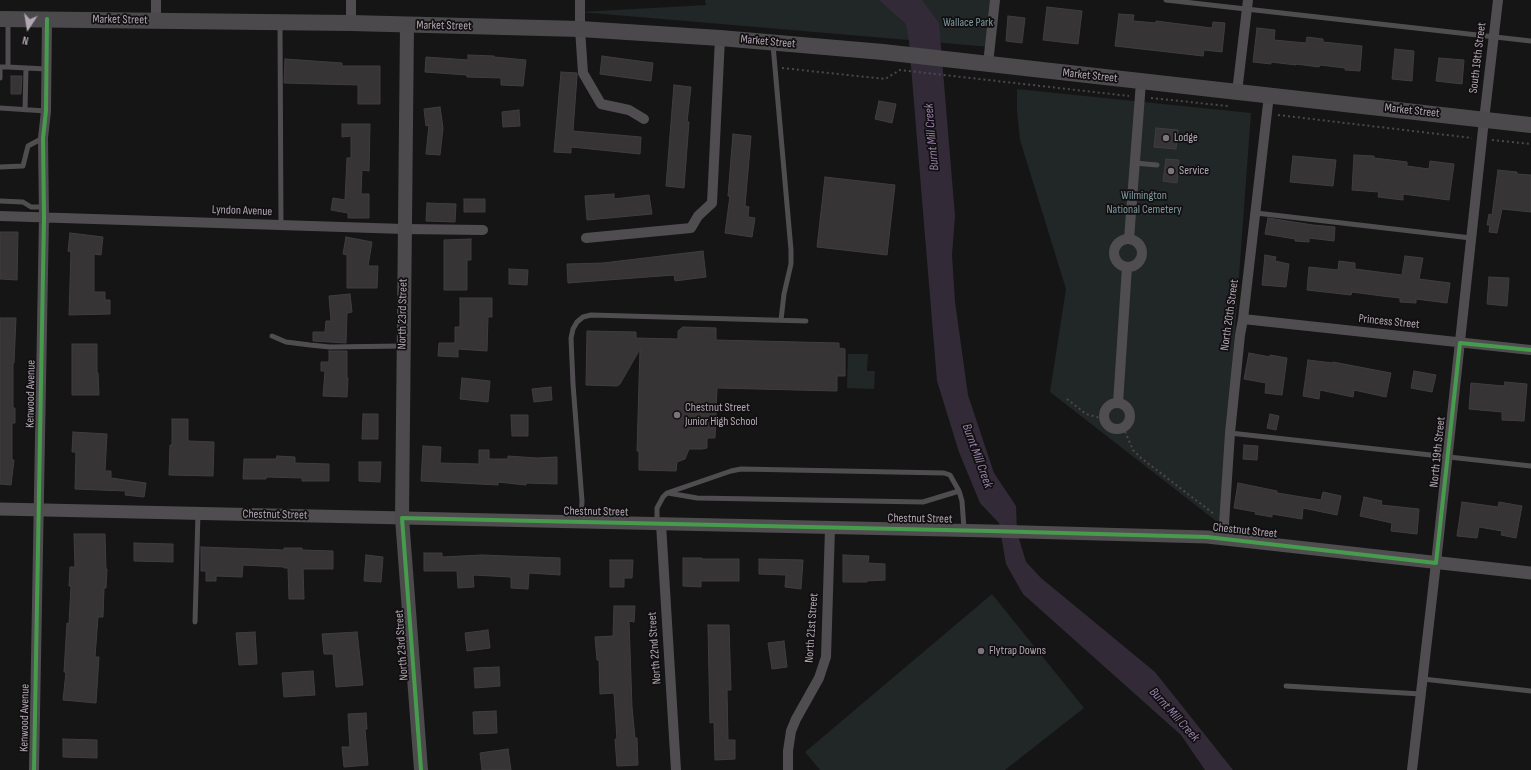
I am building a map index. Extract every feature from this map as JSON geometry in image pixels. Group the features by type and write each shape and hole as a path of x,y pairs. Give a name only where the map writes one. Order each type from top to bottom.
{"main road":[{"name":"Market Street","path":"4,19 351,23 580,29 720,38 988,64 1140,89 1235,100 1270,95 1531,125"},
{"name":"North 23rd Street","path":"407,25 402,518 421,770"}],"street":[{"path":"156,0 156,21"},
{"path":"351,0 351,23"},
{"path":"580,0 583,73 601,104 629,110 644,120"},
{"path":"988,64 995,0"},
{"name":"South 19th Street","path":"1484,120 1498,0"},
{"path":"1235,100 1248,4"},
{"name":"Kenwood Avenue","path":"34,770 44,212 43,138 46,111 47,19"},
{"path":"586,238 691,228 698,216 712,203 720,38"},
{"path":"1129,239 1140,89"},
{"name":"North 20th Street","path":"1223,539 1230,434 1240,335 1270,95"},
{"name":"North 19th Street","path":"1412,770 1448,458 1484,120"},
{"name":"Lyndon Avenue","path":"0,216 44,212 281,225 483,230"},
{"path":"1129,239 1138,242 1143,254 1139,262 1132,267 1127,267 1118,263 1114,254 1116,245 1129,239"},
{"path":"1118,403 1127,267"},
{"name":"Princess Street","path":"1243,319 1531,350"},
{"path":"1118,403 1126,406 1130,414 1128,422 1123,427 1112,427 1108,425 1104,419 1104,414 1107,407 1118,403"},
{"name":"Chestnut Street","path":"0,509 830,528 990,530 1207,537 1531,573"},
{"name":"North 22nd Street","path":"659,524 676,770"},
{"name":"North 21st Street","path":"788,770 788,751 791,731 796,718 819,678 826,657 830,528"}],"lane":[{"path":"1166,0 1248,4 1531,41"},
{"path":"4,19 8,67"},
{"path":"280,22 281,225"},
{"path":"773,42 791,250 791,264 784,294 781,320"},
{"path":"0,78 0,67 46,69"},
{"path":"25,110 26,68"},
{"path":"0,108 46,111"},
{"path":"0,167 23,166 28,146 43,138"},
{"path":"1135,163 1157,165"},
{"path":"0,201 23,202 44,212"},
{"path":"1256,213 1471,238"},
{"path":"581,522 582,501 571,338 573,329 577,322 583,317 591,315 806,321"},
{"path":"272,336 286,342 324,346 403,346"},
{"path":"1230,434 1531,466"},
{"path":"659,524 659,503 668,493 731,471 741,469 944,473 950,475 959,491 962,501 964,530"},
{"path":"668,493 697,498 923,502 959,491"},
{"path":"195,622 198,513"},
{"path":"1423,679 1531,691"},
{"path":"1286,686 1421,694"}],"path":[{"path":"774,62 781,67 885,79 900,70 1140,89 1235,100"},
{"path":"1268,112 1281,116 1531,144"},
{"path":"1067,399 1086,414 1104,419"},
{"path":"1123,427 1133,450 1141,458 1214,514"}],"green space":[{"name":"Wallace Park","path":"705,0 995,0 990,47 580,12 706,5"},
{"name":"Wilmington National Cemetery","path":"1017,89 1251,113 1221,521 1216,521 1050,392 1066,289 1020,140 1017,111"},
{"path":"848,354 868,354 867,371 875,371 874,389 847,388"},
{"name":"Flytrap Downs","path":"992,594 1084,708 1005,770 820,770 805,752"}],"water":[{"name":"Burnt Mill Creek","path":"879,0 922,0 939,23 955,216 952,255 955,302 968,395 994,473 1016,506 1017,532 1026,562 1041,578 1155,672 1233,770 1205,770 1181,735 1023,594 1006,564 999,523 980,503 959,452 937,381 909,42 906,24"}],"building":[{"path":"1047,7 1082,11 1078,44 1043,40"},
{"path":"1119,14 1134,15 1133,21 1156,23 1156,21 1212,28 1213,22 1225,23 1222,52 1204,50 1203,56 1115,46"},
{"path":"1008,16 1025,18 1022,43 1006,41"},
{"path":"1257,28 1275,30 1274,40 1306,43 1307,37 1323,39 1323,42 1362,46 1360,71 1345,70 1345,68 1320,65 1319,67 1271,62 1271,64 1253,62"},
{"path":"1395,49 1414,51 1412,81 1392,79"},
{"path":"468,55 494,56 526,60 523,86 501,85 501,78 467,77 467,75 425,72 426,57 468,60"},
{"path":"602,56 653,63 651,81 600,74"},
{"path":"1439,58 1464,60 1462,84 1436,81"},
{"path":"285,59 342,63 342,66 380,66 380,104 358,104 358,85 284,83"},
{"path":"561,72 577,73 573,131 641,137 640,154 571,147 571,153 554,152"},
{"path":"11,76 22,76 21,94 11,94"},
{"path":"674,85 691,87 687,122 689,122 684,188 666,186"},
{"path":"879,101 896,104 892,123 875,119"},
{"path":"440,107 443,128 440,155 426,154 429,125 426,126 424,109"},
{"path":"519,110 520,126 503,127 502,112"},
{"path":"342,124 370,124 369,171 362,170 361,194 369,194 369,218 348,218 348,213 331,210 333,198 345,200 347,158 351,158 351,136 342,137"},
{"name":"Lodge","path":"1156,128 1178,130 1176,149 1154,147"},
{"path":"733,134 751,136 745,206 749,207 748,217 755,218 752,237 725,233 730,196 728,196"},
{"path":"1354,155 1374,156 1374,158 1407,162 1407,166 1429,169 1430,161 1454,164 1449,200 1403,194 1403,200 1378,197 1379,192 1352,190"},
{"path":"1293,156 1336,160 1333,186 1290,182"},
{"name":"Service","path":"1166,159 1179,160 1177,183 1163,181"},
{"path":"1498,170 1531,175 1531,212 1502,209 1497,233 1489,232 1490,225 1487,225 1489,214 1492,215"},
{"path":"825,177 895,185 887,255 817,247"},
{"path":"614,194 614,199 649,195 652,214 587,220 585,196"},
{"path":"464,199 485,199 485,212 464,212"},
{"path":"427,203 456,204 455,222 426,221"},
{"path":"1268,218 1335,227 1334,241 1309,238 1309,242 1295,241 1295,239 1265,234"},
{"path":"0,232 18,232 17,280 0,279"},
{"path":"70,233 103,237 101,255 94,254 94,292 105,292 105,300 110,300 110,314 69,315 71,252 68,251"},
{"path":"346,237 372,242 368,266 378,266 377,288 347,288 347,255 343,254"},
{"path":"471,239 471,260 467,260 467,290 444,290 444,240"},
{"path":"703,251 706,277 675,281 674,275 568,283 567,264 603,263"},
{"path":"1265,255 1276,257 1275,261 1289,264 1286,287 1262,285"},
{"path":"1405,256 1423,258 1419,279 1450,283 1447,303 1416,299 1416,303 1400,302 1400,298 1352,292 1351,295 1307,290 1309,267 1338,270 1339,261 1355,263 1355,269 1402,275"},
{"path":"509,269 528,270 527,285 509,284"},
{"path":"1489,277 1509,278 1507,306 1487,304"},
{"path":"350,294 352,312 347,313 346,343 313,341 313,332 325,332 326,321 331,321 329,296"},
{"path":"460,298 492,298 492,317 488,317 487,351 458,349 458,357 438,356 439,343 455,343 455,327 460,327"},
{"path":"0,318 16,318 13,363 13,408 15,408 15,423 12,423 12,460 14,460 11,485 0,484"},
{"name":"Chestnut Street Junior High School","path":"683,327 716,328 716,340 839,343 839,348 845,349 845,376 837,376 837,391 717,388 715,438 707,438 707,448 689,449 685,459 677,462 676,471 639,470 639,451 637,451 640,349 620,384 617,386 586,385 587,331 636,332 636,338 678,339 678,331"},
{"path":"72,344 97,344 99,395 72,395"},
{"path":"329,351 347,351 347,397 323,396 325,371 321,371 321,362 329,362"},
{"path":"1249,353 1270,357 1270,355 1287,358 1282,395 1265,393 1266,383 1244,379"},
{"path":"1308,360 1333,362 1391,373 1386,397 1354,390 1353,397 1320,390 1319,399 1303,396"},
{"path":"1414,371 1436,375 1432,392 1411,388"},
{"path":"462,378 490,381 488,402 460,399"},
{"path":"1505,382 1527,384 1524,421 1502,420 1502,412 1469,409 1471,383 1504,386"},
{"path":"551,387 552,400 534,402 532,389"},
{"path":"363,414 378,414 378,439 362,439"},
{"path":"1270,414 1279,416 1276,430 1267,428"},
{"path":"511,415 528,415 528,436 512,436"},
{"path":"172,419 188,419 188,441 214,442 213,476 169,475 170,445 172,445"},
{"path":"73,432 107,434 105,471 111,471 111,478 146,483 144,497 125,495 126,491 75,489 76,452 72,452"},
{"path":"1244,445 1258,446 1257,460 1243,459"},
{"path":"423,446 441,447 440,463 479,464 479,450 489,450 489,459 508,459 508,456 537,458 557,457 557,484 526,483 526,485 498,482 498,485 421,481"},
{"path":"277,456 295,457 295,463 329,464 329,481 302,481 302,478 266,477 266,479 243,479 244,459 276,459"},
{"path":"359,462 381,462 380,482 359,481"},
{"path":"1238,483 1277,491 1277,493 1321,500 1323,492 1341,496 1337,515 1303,508 1302,519 1272,514 1272,517 1234,508"},
{"path":"1364,497 1382,501 1381,505 1419,509 1417,534 1391,531 1392,523 1360,516"},
{"path":"1462,502 1498,507 1499,502 1522,506 1516,538 1501,535 1502,531 1479,527 1477,538 1457,536"},
{"path":"74,534 105,534 107,569 106,588 104,588 103,617 98,617 95,657 99,657 96,703 63,700 66,672 64,672 67,623 69,624 71,586 69,586 70,567 75,567"},
{"path":"134,543 173,544 173,562 134,561"},
{"path":"201,547 284,550 284,548 302,548 302,550 333,551 333,569 303,569 304,599 289,599 288,568 284,567 243,565 242,577 216,576 216,581 206,581 206,571 201,571"},
{"path":"424,553 442,553 442,557 482,555 560,558 560,575 529,573 528,589 511,588 511,577 473,575 474,587 458,588 457,571 424,571"},
{"path":"366,555 383,557 381,582 364,581"},
{"path":"843,555 869,556 868,563 885,564 885,580 843,582"},
{"path":"683,558 739,559 739,581 701,581 701,587 683,586"},
{"path":"759,559 803,560 801,589 785,587 786,575 759,574"},
{"path":"610,560 633,560 632,578 624,578 624,587 610,587"},
{"path":"614,606 635,606 634,622 629,621 632,707 635,738 637,738 638,765 617,766 614,693 600,694 599,660 597,660 595,637 613,636"},
{"path":"708,625 729,625 731,690 727,690 728,740 735,740 735,759 715,760 714,722 710,723"},
{"path":"488,630 490,648 467,651 465,633"},
{"path":"255,632 257,664 239,665 236,633"},
{"path":"357,632 363,685 336,687 333,654 324,654 322,634"},
{"path":"784,641 787,667 772,669 768,643"},
{"path":"499,667 500,686 475,688 474,668"},
{"path":"313,671 315,695 284,697 282,673"},
{"path":"496,711 497,733 474,734 473,712"},
{"path":"366,713 367,729 365,729 368,765 344,767 342,747 350,747 348,714"},
{"path":"63,739 97,740 97,758 63,757"},
{"path":"508,749 511,770 482,770 480,753"}],"cycle path":[{"path":"34,770 44,217 43,138 46,111 47,19"},
{"path":"421,770 402,518 1207,537 1436,563 1460,343 1531,350"}],"place":[{"name":"Lodge","path":"1166,138"},
{"name":"Service","path":"1171,171"},
{"name":"Chestnut Street Junior High School","path":"677,415"},
{"name":"Flytrap Downs","path":"981,651"}]}
